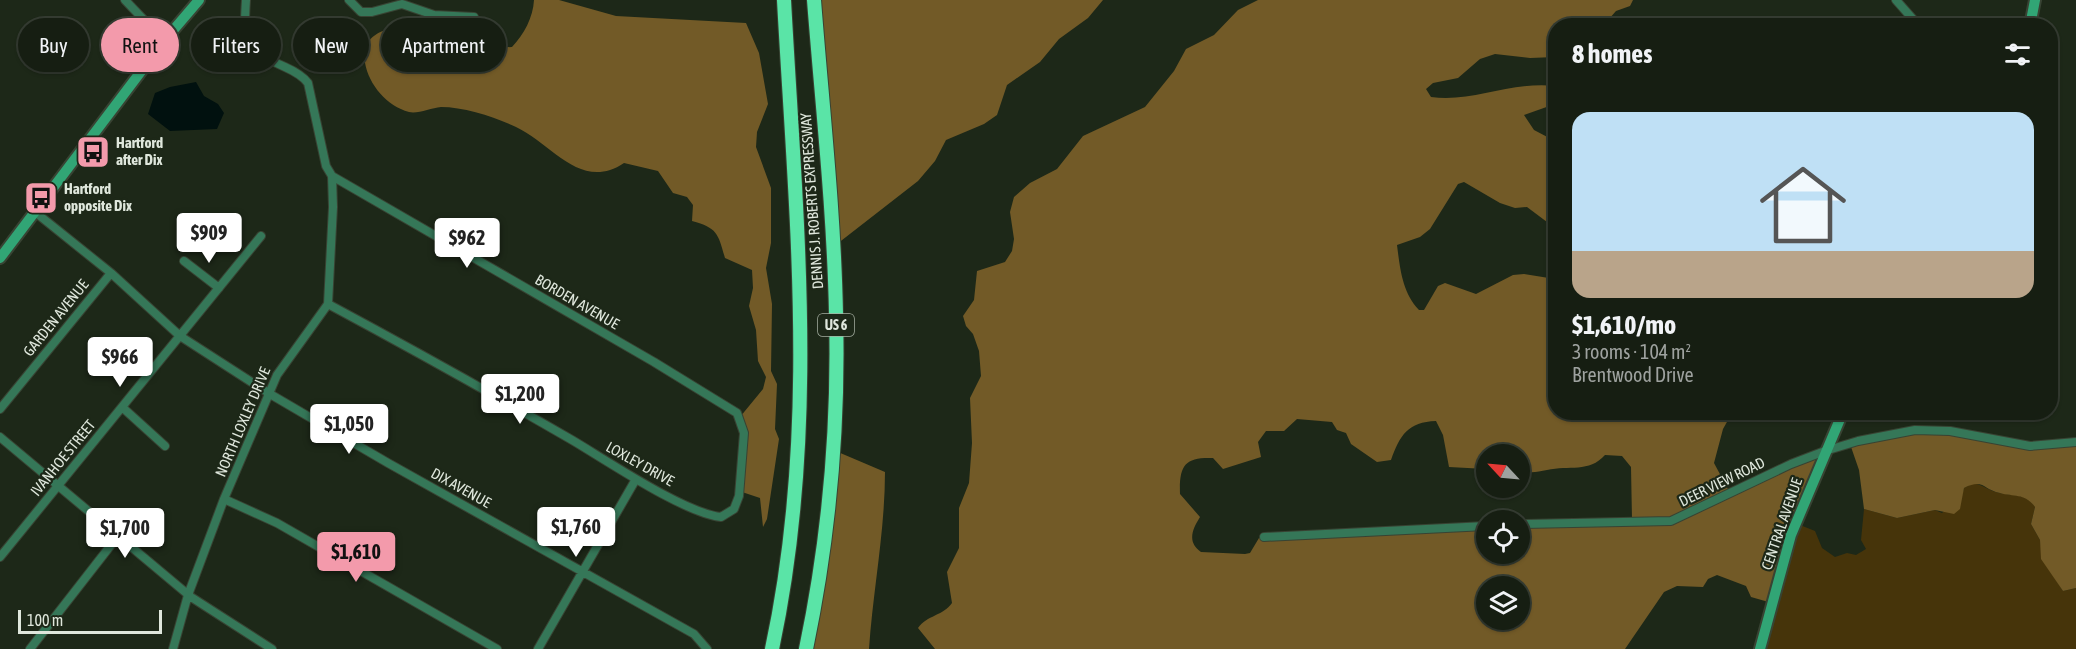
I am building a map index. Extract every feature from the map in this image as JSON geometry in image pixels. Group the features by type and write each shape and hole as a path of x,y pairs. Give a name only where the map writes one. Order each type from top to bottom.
{"highway":[{"name":"DENNIS J. ROBERTS EXPRESSWAY","path":"772,649 791,539 802,399 800,293 784,0"},
{"name":"DENNIS J. ROBERTS EXPRESSWAY","path":"806,649 831,489 837,349 832,232 814,0"}],"main road":[{"path":"179,23 199,0"},
{"path":"2032,18 2035,0"},
{"path":"0,258 141,72"},
{"name":"CENTRAL AVENUE","path":"1760,649 1791,535 1839,420"}],"street":[{"path":"125,0 142,18"},
{"path":"246,0 245,28 250,47 257,53 295,71 308,83 326,166 332,177 333,207 328,304"},
{"path":"349,0 361,12 372,12 402,2 434,15 474,16"},
{"path":"1896,0 1911,18"},
{"name":"BORDEN AVENUE","path":"332,177 645,357 736,413 744,433 739,496 729,515 721,517"},
{"name":"DIX AVENUE","path":"35,212 111,273 180,336 270,394 581,573 694,634 707,649"},
{"name":"IVANHOE STREET","path":"0,557 261,236"},
{"path":"184,261 219,288"},
{"name":"GARDEN AVENUE","path":"0,409 111,273"},
{"name":"NORTH LOXLEY DRIVE","path":"173,649 189,595 224,499 285,360 328,304"},
{"name":"LOXLEY DRIVE","path":"328,304 458,373 636,479 703,513 721,517"},
{"path":"122,407 165,446"},
{"name":"DEER VIEW ROAD","path":"1530,524 1671,521 1791,464 1825,451 1895,433 1934,429 2030,447 2076,442"},
{"path":"0,437 189,595 272,649"},
{"path":"538,649 636,479"},
{"path":"224,499 277,524 497,649"},
{"path":"1264,537 1476,526"},
{"path":"30,649 118,536"}],"shaded area":[{"path":"534,0 559,0 616,16 746,23 759,53 768,104 757,132 756,147 771,188 771,243 766,268 772,304 771,371 777,384 775,429 779,439 767,519 763,527 760,498 739,491 742,463 740,417 763,389 766,377 758,361 756,330 749,306 753,288 752,270 725,258 716,233 707,226 692,221 693,205 687,197 673,193 658,171 624,163 608,170 594,172 580,169 516,127 489,116 450,107 420,112 401,109 386,100 370,79 367,72 369,40 381,32 381,72 506,72 506,47 512,47 520,37 532,13"},
{"path":"818,0 1103,0 1088,18 1059,39 1040,62 1007,85 997,115 984,124 946,140 935,161 918,181 837,244"},
{"path":"1258,0 1633,0 1630,6 1616,11 1610,18 1548,18 1548,57 1530,58 1495,54 1480,59 1458,78 1433,83 1426,89 1431,97 1446,98 1477,95 1523,86 1548,86 1548,106 1524,115 1534,130 1548,137 1548,223 1527,207 1515,208 1500,203 1464,182 1458,184 1430,229 1420,237 1397,245 1401,271 1405,288 1419,310 1424,310 1438,286 1445,283 1476,294 1513,275 1524,274 1548,278 1548,420 1728,420 1723,429 1714,463 1729,491 1822,452 1772,603 1751,597 1746,586 1717,575 1708,579 1703,587 1677,586 1664,592 1625,649 935,649 918,628 952,603 947,572 959,548 959,508 969,483 972,443 970,398 981,376 979,351 963,316 974,300 977,271 1005,262 1012,251 1014,239 1010,212 1014,197 1030,183 1057,169 1083,136 1145,107 1174,71 1186,49 1214,35 1238,10","holes":["1297,419 1332,422 1337,430 1346,433 1351,444 1377,462 1391,460 1402,437 1412,427 1436,421 1443,435 1449,467 1476,468 1476,444 1530,444 1530,472 1585,466 1599,461 1605,455 1622,456 1631,467 1632,519 1530,523 1530,564 1476,564 1476,526 1270,536 1259,538 1250,553 1245,554 1201,552 1197,548 1192,536 1200,517 1180,494 1181,476 1190,461 1213,458 1223,469 1261,457 1258,442 1266,431 1284,431"]},
{"path":"196,82 204,96 218,104 224,113 217,129 170,131 148,114 155,93 170,87"},
{"path":"1922,429 2033,446 2076,441 2076,588 2063,591 2041,559 2040,540 2031,524 2035,507 2023,497 1994,492 1976,484 1964,488 1960,509 1954,514 1935,510 1897,518 1864,509 1859,470 1850,444"},
{"path":"838,452 885,472 883,516 869,649 807,649"},
{"path":"1973,483 1997,492 2024,497 2035,507 2031,524 2040,540 2043,559 2063,591 2076,588 2076,649 1760,649 1795,523 1815,531 1822,548 1835,557 1847,553 1856,555 1866,549 1861,540 1864,509 1897,518 1935,510 1942,513 1962,495 1964,488"}],"place":[{"name":"Hartford after Dix","path":"93,152"},
{"name":"Hartford opposite Dix","path":"41,198"}]}
